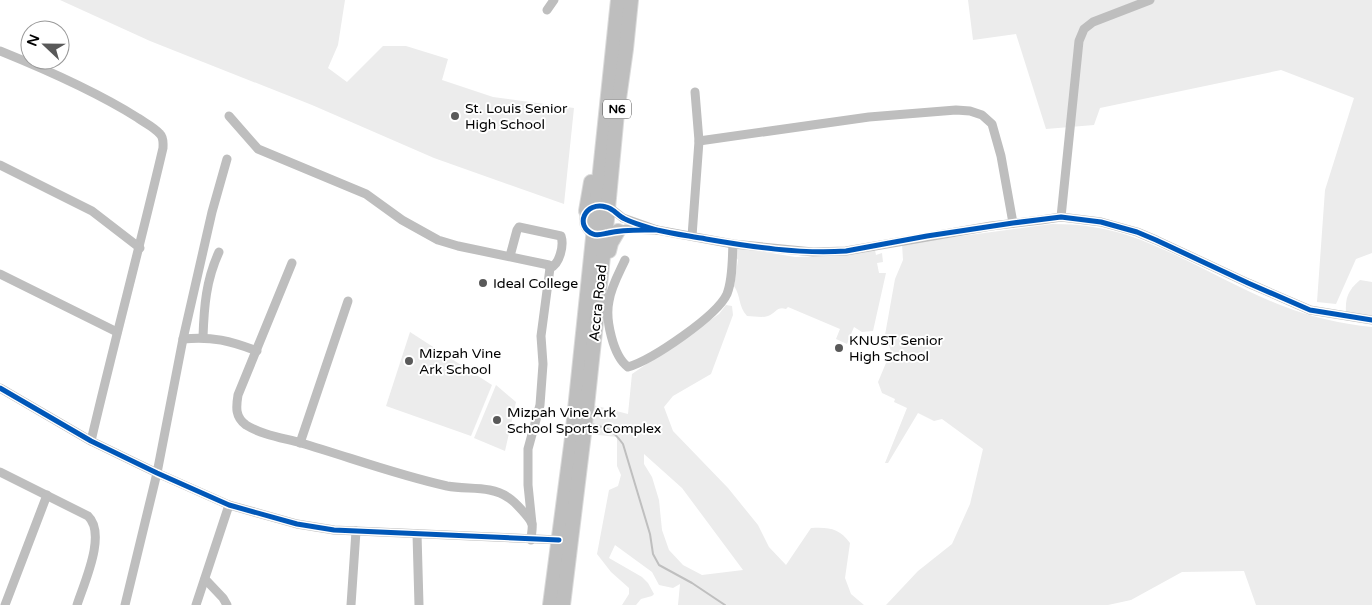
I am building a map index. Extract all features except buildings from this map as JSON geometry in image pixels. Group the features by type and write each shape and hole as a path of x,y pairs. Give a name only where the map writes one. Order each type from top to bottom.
{"highway":[{"name":"Accra Road","path":"563,605 606,233 597,208 618,0"},
{"name":"Accra Road","path":"597,208 617,113 631,0"},
{"name":"Accra Road","path":"550,605 572,438 606,233"}],"street":[{"path":"547,10 554,0"},
{"path":"1061,217 1079,41 1084,29 1093,22 1150,0"},
{"path":"0,51 79,85 125,110 160,133 163,140 163,148 140,248 117,332 91,441"},
{"path":"692,236 698,141 694,92"},
{"path":"698,141 870,117 956,110 970,111 982,115 992,124 1001,156 1013,223"},
{"path":"229,116 258,149 366,194 423,233 458,246 549,265 550,268"},
{"path":"125,605 157,473 183,338 212,212 227,158"},
{"path":"0,165 92,211 140,248"},
{"path":"597,208 657,230 733,244 813,252 846,251 927,236 1061,217 1101,222 1137,232 1310,310 1372,320"},
{"path":"510,256 519,227 561,236 558,262 550,268 541,336 543,364 540,405 528,449 528,485 532,524 531,540"},
{"path":"606,233 657,230"},
{"path":"625,260 609,300 608,316 615,348 623,363 628,367 646,359 690,331 722,302 727,294 731,279 733,244"},
{"path":"203,337 204,301 218,252"},
{"path":"292,263 238,395 236,407 238,417 246,425 264,433 409,476 463,489 493,490 510,498 532,524"},
{"path":"0,274 117,332"},
{"path":"300,443 348,301"},
{"path":"183,338 203,337 229,341 257,351"},
{"path":"0,388 91,441 157,473 229,505 297,524 334,530 559,540"},
{"path":"0,472 88,516 93,521 96,546 77,605"},
{"path":"5,605 47,495"},
{"path":"196,605 229,505"},
{"path":"351,605 356,531"},
{"path":"417,534 419,605"},
{"path":"205,580 223,598 227,605"}],"shaded area":[{"name":"St. Louis Senior High School","path":"60,0 345,0 338,45 328,68 347,82 383,46 406,46 448,59 442,80 493,97 574,108 564,204 434,158 312,105 150,41"},
{"path":"968,0 1372,0 1372,253 1356,259 1336,304 1317,302 1325,190 1354,98 1281,70 1100,108 1094,125 1046,129 1016,34 973,40"},
{"path":"1052,224 1090,226 1127,235 1167,251 1283,306 1305,314 1372,327 1372,605 1256,605 1244,571 1182,572 1131,600 1108,605 886,605 918,571 952,544 970,504 983,449 942,419 934,421 918,413 888,463 885,463 907,408 894,402 895,399 882,393 878,382 891,351 885,335 895,279 903,260 902,244"},
{"path":"736,247 795,257 834,256 875,250 876,255 882,253 883,262 877,263 879,273 886,273 873,331 862,332 854,327 847,344 836,339 840,329 788,307 786,309 778,309 766,317 747,316 734,286 738,260 734,254"},
{"path":"1360,280 1372,282 1372,316 1346,313 1348,295"},
{"path":"726,305 732,306 733,315 711,374 673,396 664,407 673,431 728,488 758,525 769,547 786,565 811,528 828,528 842,534 850,543 845,578 851,594 864,605 678,605 680,584 673,588 659,585 652,572 615,545 609,558 642,577 654,594 641,599 636,605 622,605 629,594 629,588 611,572 597,554 609,490 618,486 621,475 617,466 617,437 588,434 593,405 628,414 632,374 719,314","holes":["644,454 682,488 743,570 702,575 683,565 669,550 662,530 659,500 652,477 644,464"]},
{"path":"410,332 492,385 471,436 386,406"},
{"name":"Mizpah Vine Ark School Sports Complex","path":"496,385 516,402 505,451 474,438"}],"waterway":[{"path":"591,424 609,430 623,444 650,534 653,554 659,565 692,583 725,605"}],"cycle path":[{"path":"657,230 626,230 597,235 587,230 583,220 584,215 588,211 599,206 611,209 622,218 669,233 758,247 828,252 846,251 927,236 1061,217 1101,222 1137,232 1310,310 1372,320"},
{"path":"0,388 91,441 157,473 229,505 297,524 334,530 559,540"}],"place":[{"name":"St. Louis Senior High School","path":"455,116"},
{"name":"Ideal College","path":"483,283"},
{"name":"KNUST Senior High School","path":"839,348"},
{"name":"Mizpah Vine Ark School","path":"409,361"},
{"name":"Mizpah Vine Ark School Sports Complex","path":"497,420"}]}
